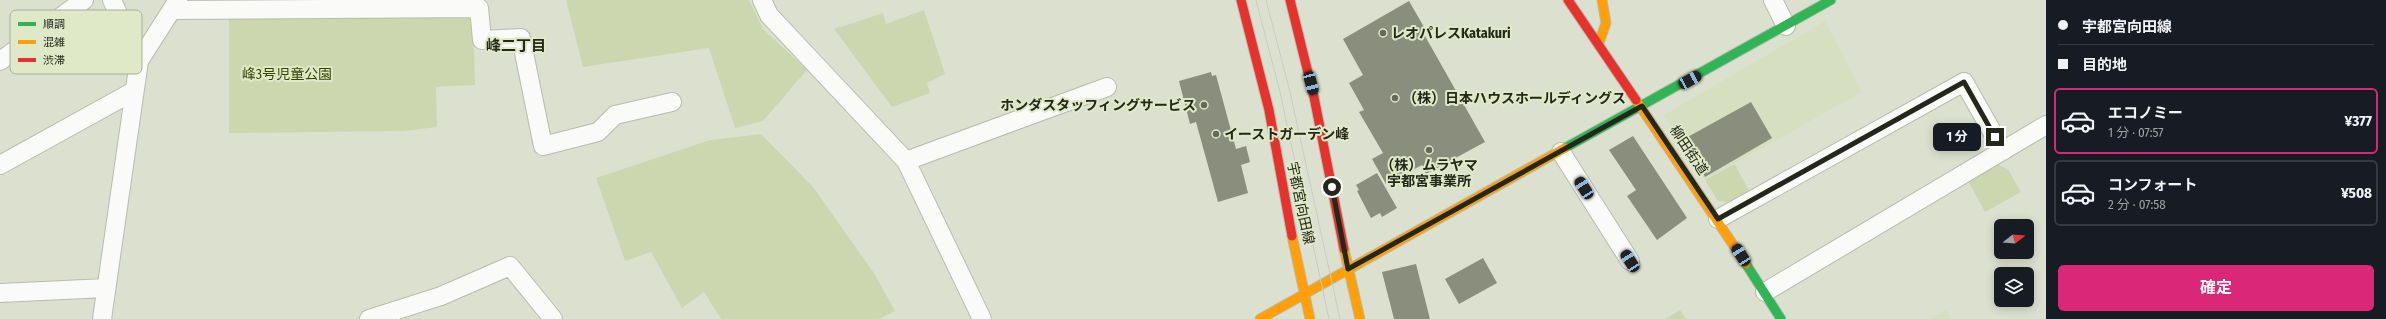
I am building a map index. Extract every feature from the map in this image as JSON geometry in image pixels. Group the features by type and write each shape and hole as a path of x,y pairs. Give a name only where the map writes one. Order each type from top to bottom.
{"street":[{"path":"70,10 84,0"},
{"path":"112,0 116,10"},
{"path":"762,0 769,15 906,162 982,319"},
{"name":"宇都宮向田線","path":"1241,0 1269,110 1285,203 1310,319"},
{"path":"1290,0 1314,97 1348,269 1360,319"},
{"name":"柳田街道","path":"1568,0 1599,43 1718,219 1781,319"},
{"path":"1599,43 1606,23 1602,0"},
{"path":"1773,0 1786,26"},
{"path":"1260,319 1304,293 1831,0"},
{"path":"142,56 175,5 479,8 482,40 521,38 543,146 598,132 615,116 672,102"},
{"path":"0,61 10,54"},
{"path":"102,319 137,74"},
{"path":"1718,219 1964,82 2003,150"},
{"path":"906,162 1107,87"},
{"path":"0,165 134,91"},
{"path":"1765,292 2046,125"},
{"path":"1560,152 1630,261"},
{"path":"369,319 441,296 510,266 553,319"},
{"path":"0,293 106,288"}],"shaded area":[{"path":"1825,21 1862,92 1705,180 1664,115"},
{"path":"1946,310 1951,319 1929,319"}],"green space":[{"path":"566,0 749,0 763,29 807,70 763,121 735,128 709,48 583,67"},
{"path":"924,10 945,74 927,83 930,93 892,107 834,29 883,13 886,24"},
{"name":"峰3号児童公園","path":"229,16 473,17 475,85 436,87 437,127 404,131 229,133"},
{"path":"761,134 813,187 874,273 895,311 879,319 721,319 704,292 682,308 651,252 625,261 596,178 710,140"},
{"path":"1735,164 1750,193 1733,203 1718,201 1705,180"},
{"path":"1996,164 2008,169 2021,192 1985,212 1968,181"},
{"path":"1680,310 1686,319 1665,319"}],"building":[{"path":"1409,1 1424,27 1421,29 1485,142 1426,174 1422,165 1386,184 1372,159 1383,153 1359,112 1364,110 1349,83 1363,75 1343,39"},
{"name":"イーストガーデン峰","path":"1211,72 1212,76 1216,75 1236,149 1246,146 1250,162 1241,165 1248,193 1218,202 1196,122 1190,124 1179,81"},
{"path":"1751,102 1772,138 1705,177 1684,139"},
{"path":"1633,136 1687,218 1657,240 1627,196 1636,190 1609,150"},
{"path":"1377,173 1397,208 1382,217 1380,213 1371,218 1357,191 1359,190 1356,185"},
{"path":"1483,258 1497,283 1459,304 1445,279"},
{"path":"1416,264 1430,319 1394,319 1382,272"}],"tram line":[{"path":"1256,0 1280,92 1329,319"},
{"path":"1266,0 1290,92 1340,319"}],"traffic: fast":[{"path":"1565,148 1831,0"},
{"path":"1746,264 1781,319"}],"traffic: slow":[{"path":"1599,43 1606,23 1602,0"},
{"path":"1636,100 1746,264"},
{"path":"1260,319 1565,148"},
{"path":"1292,236 1310,319"},
{"path":"1344,249 1360,319"}],"traffic: jam":[{"path":"1241,0 1269,110 1292,236"},
{"path":"1290,0 1314,97 1344,249"},
{"path":"1568,0 1636,100"}],"place":[{"name":"レオパレスKatakuri","path":"1383,33"},
{"name":"（株）日本ハウスホールディングス","path":"1395,98"},
{"name":"ホンダスタッフィングサービス","path":"1204,105"},
{"name":"イーストガーデン峰","path":"1216,134"},
{"name":"（株）ムラヤマ 宇都宮事業所","path":"1429,150"}],"district":[{"name":"峰二丁目","path":"516,46"}],"route":[{"path":"1332,187 1348,269 1642,106 1718,219 1964,82 1995,137"}]}
